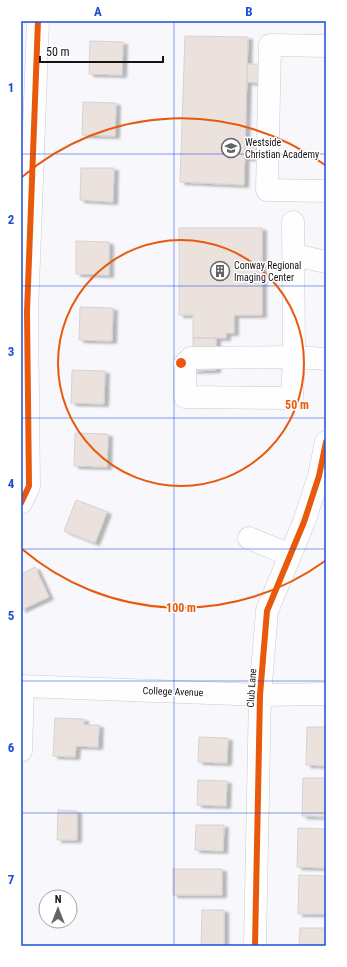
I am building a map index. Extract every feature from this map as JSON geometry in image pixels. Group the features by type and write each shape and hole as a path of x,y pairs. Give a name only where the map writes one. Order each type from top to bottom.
{"street":[{"path":"21,503 29,486 24,312 38,21"},
{"path":"326,46 270,45 267,190 326,191"},
{"path":"293,222 294,357 292,398 185,397 185,364 191,358 294,357 326,359"},
{"path":"294,255 326,262"},
{"name":"Club Lane","path":"255,946 260,695 267,612 322,476 326,442"},
{"path":"249,538 290,555"},
{"path":"21,751 22,686"},
{"name":"College Avenue","path":"22,686 260,695 326,694"}],"building":[{"path":"185,36 248,37 244,185 180,182"},
{"path":"90,41 123,42 122,75 89,74"},
{"path":"247,64 260,64 259,83 247,82"},
{"path":"83,102 116,103 115,136 82,135"},
{"path":"245,140 257,140 257,158 245,158"},
{"path":"81,168 114,168 113,202 80,200"},
{"name":"Conway Regional Imaging Center","path":"179,228 262,228 262,315 234,315 234,333 226,333 226,338 193,338 193,315 179,315"},
{"path":"76,241 109,242 109,275 76,274"},
{"path":"80,307 113,308 112,341 79,340"},
{"path":"193,338 216,338 216,370 193,371"},
{"path":"72,370 105,371 104,404 71,403"},
{"path":"75,433 108,434 107,467 74,466"},
{"path":"76,500 107,512 95,543 64,531"},
{"path":"35,567 49,597 21,610 21,574"},
{"path":"55,718 84,719 84,725 99,725 98,747 76,746 75,757 53,756"},
{"path":"307,727 326,727 326,766 306,765"},
{"path":"199,737 228,738 227,763 198,762"},
{"path":"303,778 326,778 326,817 302,816"},
{"path":"198,780 227,781 226,806 197,805"},
{"path":"58,810 77,811 77,840 57,840"},
{"path":"196,825 224,825 223,851 195,850"},
{"path":"298,828 326,829 326,868 297,867"},
{"path":"173,869 222,869 222,895 173,895"},
{"path":"299,875 326,876 326,914 298,914"},
{"path":"202,910 224,910 224,946 201,946"},
{"path":"300,928 326,928 326,946 299,946"}],"cycle path":[{"path":"21,503 29,486 27,312 38,21"},
{"path":"255,946 260,695 267,611 304,522 319,476 326,442"}],"place":[{"name":"Westside Christian Academy","path":"231,148"},
{"name":"Conway Regional Imaging Center","path":"220,271"}]}
